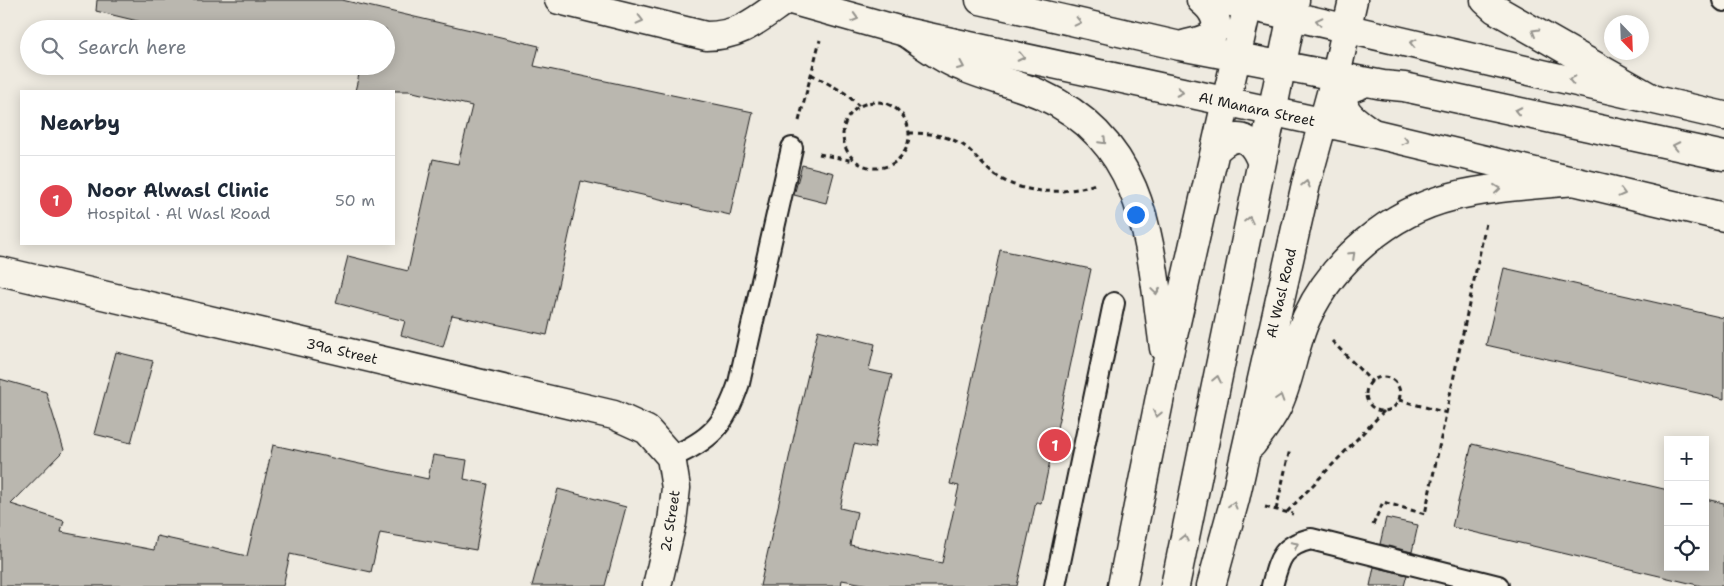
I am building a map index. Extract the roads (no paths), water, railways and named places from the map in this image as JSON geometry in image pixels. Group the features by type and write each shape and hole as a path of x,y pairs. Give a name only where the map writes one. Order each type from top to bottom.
{"main road":[{"path":"559,0 706,36 718,36 740,31 785,0"},
{"name":"Al Manara Street","path":"791,0 905,32 1372,133 1724,217"},
{"path":"980,0 1180,46 1383,85 1404,87 1724,156"},
{"path":"1180,46 1206,38 1214,29 1216,17 1213,11 1201,0"},
{"name":"Al Wasl Road","path":"1211,586 1235,499 1306,184 1336,75 1353,0"},
{"path":"1485,0 1503,13 1653,99"},
{"path":"1122,586 1166,367 1227,102 1236,56 1240,2 1293,7 1347,28 1724,116"},
{"path":"1175,586 1293,7"},
{"path":"905,32 941,56 962,67 1042,95 1067,110 1096,134 1124,170 1136,193 1149,237 1166,367"},
{"path":"1372,133 1348,114 1343,107 1342,98 1346,90 1354,86 1383,85"},
{"path":"1215,151 1228,141 1244,138 1256,147 1261,161"},
{"path":"1245,453 1278,406 1307,317 1324,288 1345,262 1369,239 1422,207 1448,198 1476,191 1574,182"},
{"name":"39a Street","path":"0,271 614,415 647,430 670,457"},
{"name":"2c Street","path":"657,586 672,522 676,488 670,457"}],"lane":[{"path":"670,457 696,446 716,429 730,408 739,383 792,148"},
{"path":"1055,586 1114,303"},
{"path":"1272,586 1280,558 1288,548 1298,542 1311,540 1498,586"}],"place":[{"name":"Noor Alwasl Clinic","path":"1055,445"}]}
